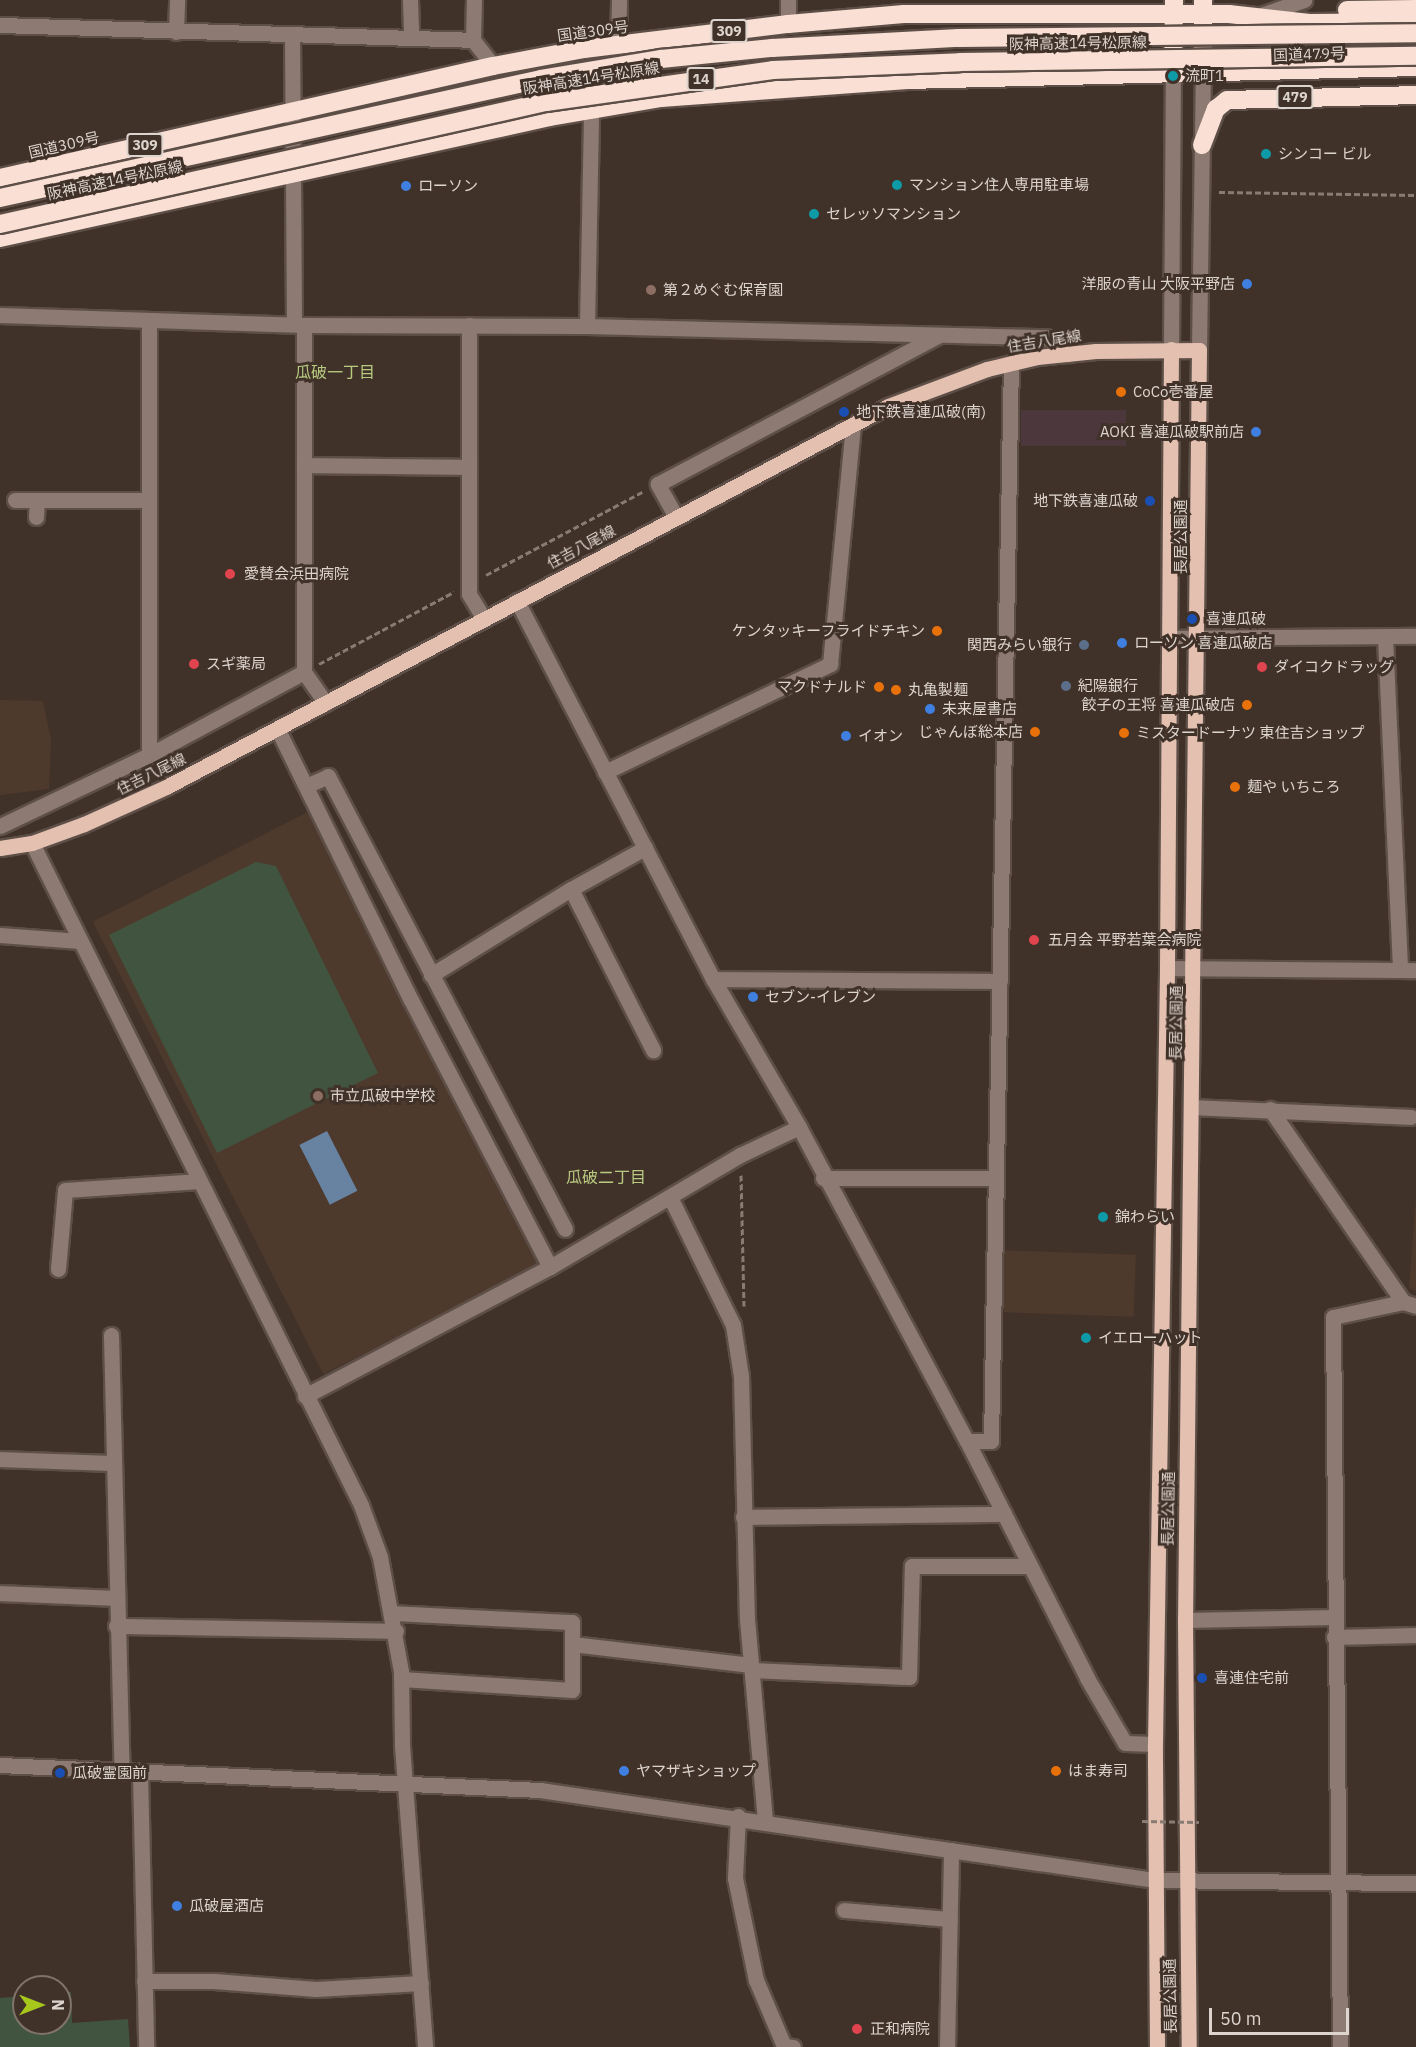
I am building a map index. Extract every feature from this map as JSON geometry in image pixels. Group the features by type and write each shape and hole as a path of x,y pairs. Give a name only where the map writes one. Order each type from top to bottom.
{"highway":[{"name":"国道309号","path":"0,178 291,115 493,66 618,45 904,7 1203,8"},
{"name":"長居公園通","path":"1173,76 1174,7"},
{"name":"国道479号","path":"1203,8 1309,23 1416,22"},
{"name":"長居公園通","path":"1203,8 1203,75"},
{"path":"1258,16 1416,9"},
{"name":"阪神高速14号松原線","path":"0,198 541,79 661,59 772,48 959,38 1416,33"},
{"name":"阪神高速14号松原線","path":"0,224 546,102 773,70 960,62 1416,56"},
{"name":"国道479号","path":"1203,75 1416,67"},
{"path":"1250,74 1299,80 1416,79"},
{"name":"479","path":"1173,76 1203,75"},
{"path":"0,238 591,109 790,87 907,80 1173,76"},
{"name":"479","path":"1202,145 1216,109 1227,100 1416,95"}],"main road":[{"name":"住吉八尾線","path":"0,848 32,843 122,808 278,730 853,424 932,389 1011,363 1068,354 1171,349 1199,350"},
{"name":"長居公園通","path":"1157,2047 1155,1744 1167,968 1171,349"},
{"name":"長居公園通","path":"1189,2047 1185,1620 1195,968 1199,350"}],"street":[{"path":"176,32 177,0"},
{"path":"410,0 411,38"},
{"path":"474,0 473,40 493,66"},
{"path":"618,45 619,0"},
{"path":"788,0 788,24"},
{"path":"1258,16 1304,0"},
{"path":"0,25 473,40"},
{"path":"292,34 291,176 304,465 304,672 326,703"},
{"name":"長居公園通","path":"1199,350 1203,75"},
{"name":"長居公園通","path":"1171,349 1173,76"},
{"path":"587,326 591,109"},
{"path":"0,315 299,325 587,326 1046,337 1068,354"},
{"path":"149,321 149,755"},
{"path":"469,325 469,594 484,619"},
{"path":"676,518 658,484 939,334"},
{"path":"967,1441 991,1441 994,1178 1000,981 1011,363"},
{"path":"605,772 830,664 853,424"},
{"path":"304,465 469,467"},
{"path":"15,500 149,500"},
{"path":"36,518 37,500"},
{"path":"517,601 713,979 799,1127 1125,1743 1155,1744"},
{"path":"1169,638 1416,636"},
{"path":"1167,968 1408,970 1386,637"},
{"path":"0,826 149,755 304,672"},
{"path":"278,730 550,1268"},
{"path":"306,786 328,776 565,1229"},
{"path":"32,843 361,1505 380,1557 396,1631 401,1679 425,2047"},
{"path":"431,975 571,889 645,848"},
{"path":"571,889 653,1050"},
{"path":"0,935 80,941"},
{"path":"713,979 1000,981"},
{"path":"1193,1107 1411,1117"},
{"path":"1270,1109 1409,1304 1333,1317 1336,1880 1340,2047"},
{"path":"305,1396 550,1268 671,1199 740,1155 799,1127"},
{"path":"824,1178 994,1178"},
{"path":"58,1269 65,1190 200,1180"},
{"path":"671,1199 733,1325 741,1376 743,1517 752,1667 765,1822"},
{"path":"111,1335 111,1463 122,1772"},
{"path":"0,1459 111,1463"},
{"path":"743,1517 1004,1514"},
{"path":"572,1644 752,1667 909,1677 912,1566 1030,1566"},
{"path":"0,1593 115,1598"},
{"path":"392,1613 572,1622 572,1690 401,1679"},
{"path":"1185,1620 1334,1617"},
{"path":"116,1626 396,1631"},
{"path":"1334,1637 1416,1635"},
{"path":"0,1765 540,1790 738,1816 765,1822 1155,1880 1336,1880 1416,1883"},
{"path":"140,1773 146,2047"},
{"path":"738,1816 735,1878 756,1980 784,2046 793,2047"},
{"path":"947,2047 951,1850"},
{"path":"843,1910 950,1919"},
{"path":"144,1981 214,1981 316,1989 421,1983"}],"path":[{"path":"1220,192 1416,195"},
{"path":"304,672 658,484"},
{"path":"740,1155 744,1319"},
{"path":"1143,1821 1199,1822"}],"shaded area":[{"path":"1021,410 1126,410 1126,446 1021,446"},
{"path":"0,700 43,701 51,740 49,789 0,795"},
{"name":"市立瓜破中学校","path":"312,810 543,1263 323,1374 93,922"},
{"path":"1416,1198 1416,1291 1409,1288"},
{"path":"997,1250 1136,1255 1134,1317 995,1312"}],"green space":[{"path":"256,862 276,866 378,1073 217,1153 109,935"},
{"path":"12,1997 12,2035 72,2035 72,2023 128,2019 130,2047 0,2047 0,1998"}],"water":[{"path":"327,1131 357,1191 330,1205 299,1145"}],"place":[{"name":"流町1","path":"1173,76"},
{"name":"シンコー ビル","path":"1266,154"},
{"name":"マンション住人専用駐車場","path":"897,185"},
{"name":"ローソン","path":"406,186"},
{"name":"セレッソマンション","path":"814,214"},
{"name":"洋服の青山 大阪平野店","path":"1247,284"},
{"name":"第２めぐむ保育園","path":"651,290"},
{"name":"CoCo壱番屋","path":"1121,392"},
{"name":"地下鉄喜連瓜破(南)","path":"844,412"},
{"name":"AOKI 喜連瓜破駅前店","path":"1256,432"},
{"name":"地下鉄喜連瓜破","path":"1150,501"},
{"name":"愛賛会浜田病院","path":"230,574"},
{"name":"喜連瓜破","path":"1192,619"},
{"name":"ケンタッキーフライドチキン","path":"937,631"},
{"name":"ローソン 喜連瓜破店","path":"1122,643"},
{"name":"関西みらい銀行","path":"1084,645"},
{"name":"スギ薬局","path":"194,664"},
{"name":"ダイコクドラッグ","path":"1262,667"},
{"name":"紀陽銀行","path":"1066,686"},
{"name":"マクドナルド","path":"879,687"},
{"name":"丸亀製麺","path":"896,690"},
{"name":"餃子の王将 喜連瓜破店","path":"1247,705"},
{"name":"未来屋書店","path":"930,709"},
{"name":"じゃんぼ総本店","path":"1035,732"},
{"name":"ミスタードーナツ 東住吉ショップ","path":"1124,733"},
{"name":"イオン","path":"846,736"},
{"name":"麺や いちころ","path":"1235,787"},
{"name":"五月会 平野若葉会病院","path":"1034,940"},
{"name":"セブン-イレブン","path":"753,997"},
{"name":"市立瓜破中学校","path":"318,1096"},
{"name":"錦わらい","path":"1103,1217"},
{"name":"イエローハット","path":"1086,1338"},
{"name":"喜連住宅前","path":"1202,1678"},
{"name":"ヤマザキショップ","path":"624,1771"},
{"name":"はま寿司","path":"1056,1771"},
{"name":"瓜破霊園前","path":"60,1773"},
{"name":"瓜破屋酒店","path":"177,1906"},
{"name":"正和病院","path":"857,2029"}],"district":[{"name":"瓜破一丁目","path":"335,372"},
{"name":"瓜破二丁目","path":"606,1177"}]}
